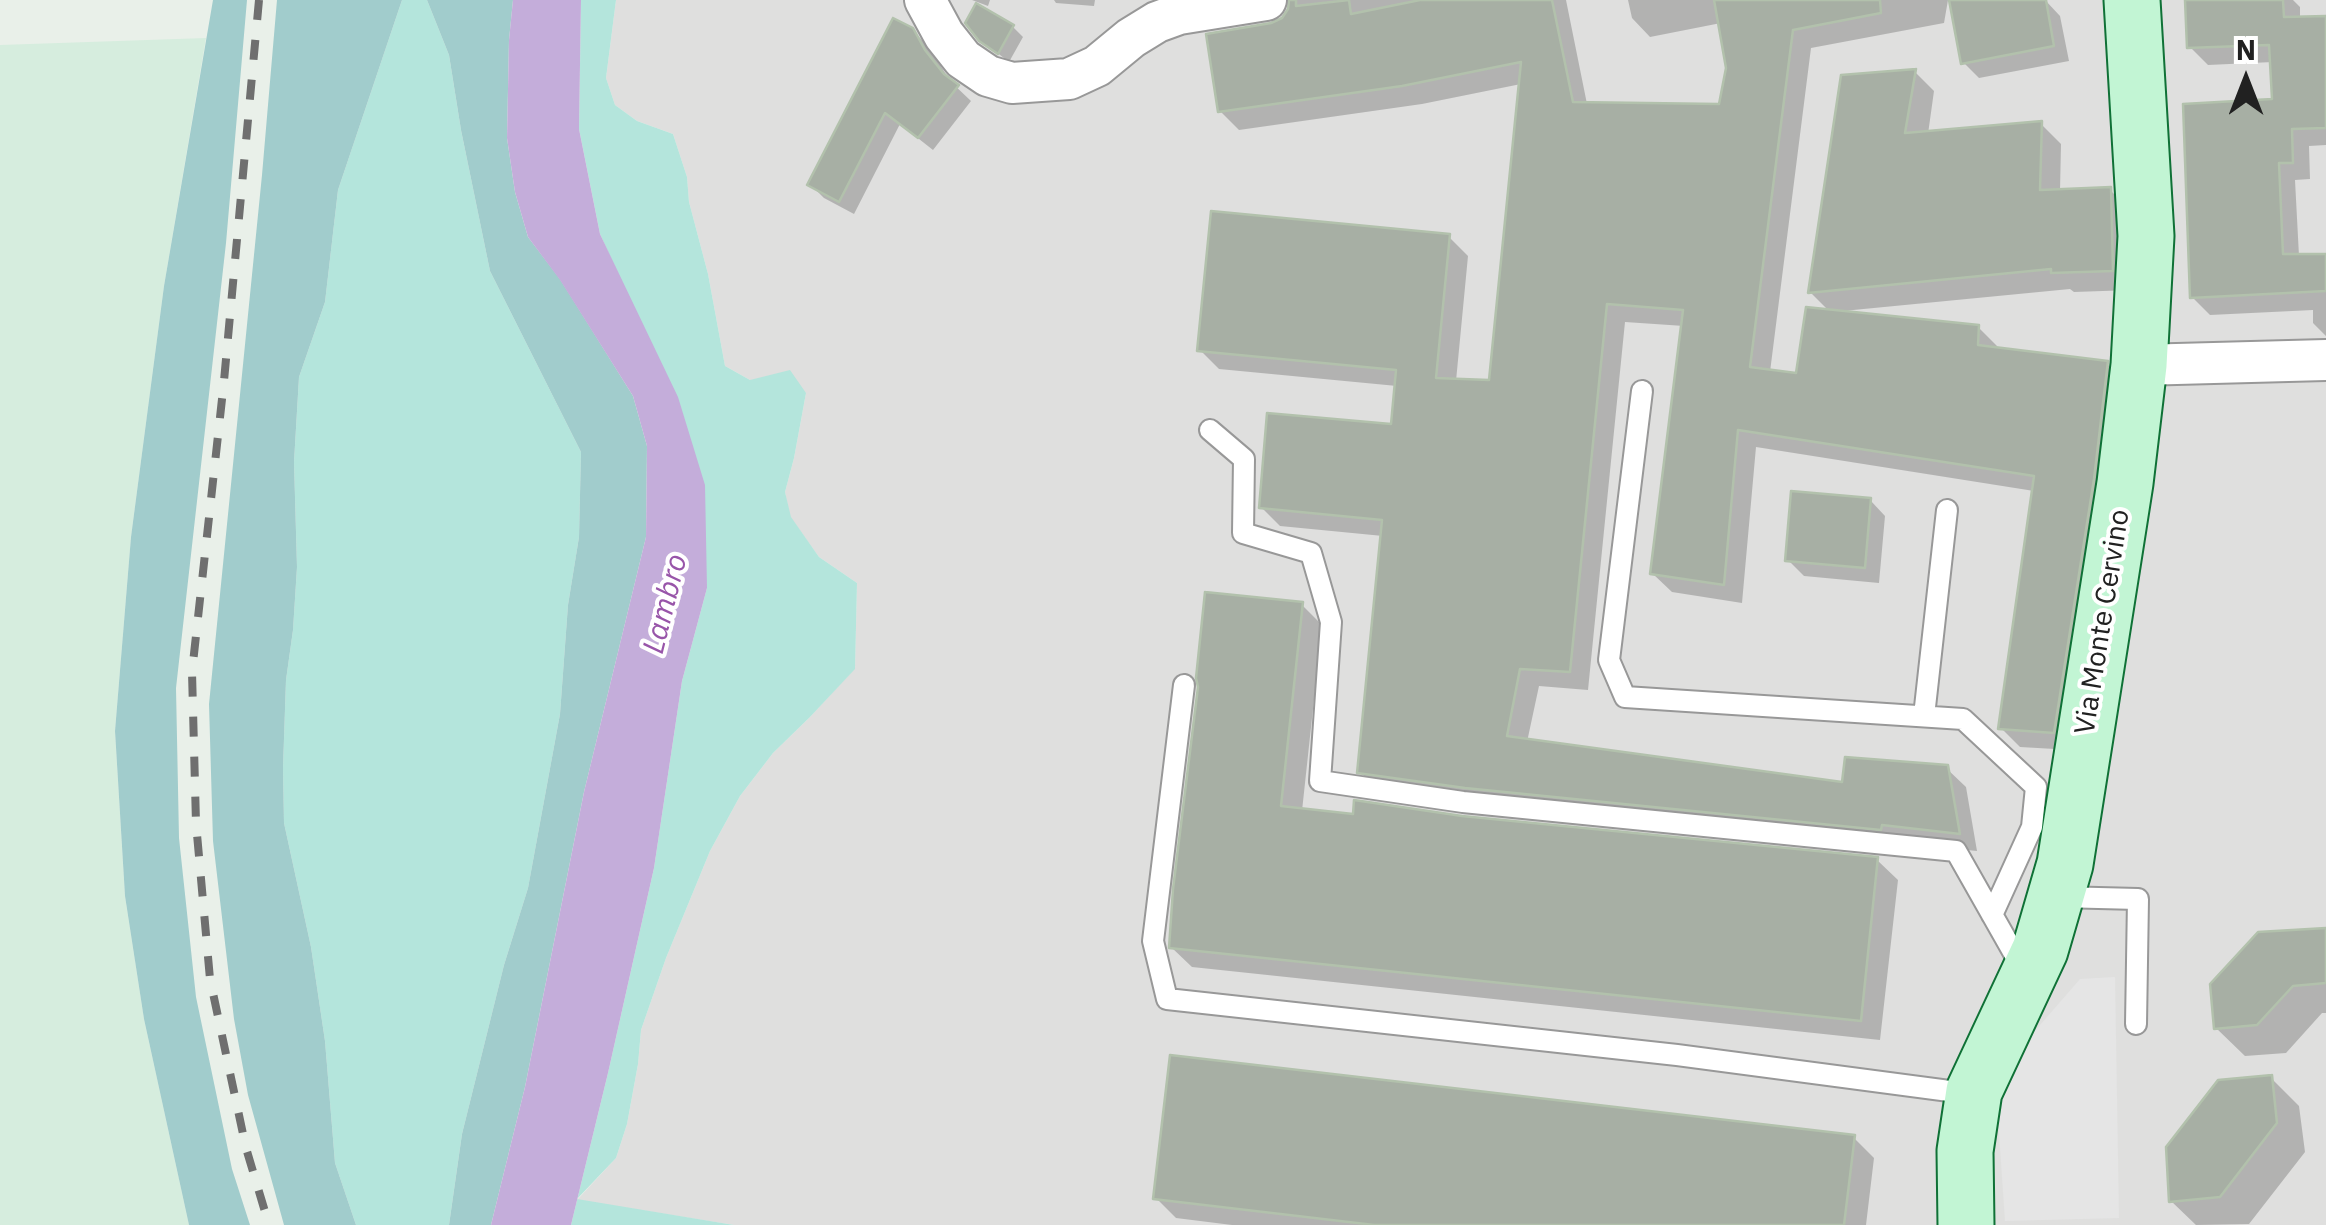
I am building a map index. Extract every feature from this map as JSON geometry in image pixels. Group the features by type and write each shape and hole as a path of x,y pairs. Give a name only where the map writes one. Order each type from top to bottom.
{"street":[{"path":"925,0 963,59 988,76 1012,83 1069,78 1097,66 1157,22 1179,14 1266,0"},
{"name":"Via Monte Cervino","path":"1966,1225 1965,1151 1974,1094 2040,950 2065,864 2125,483 2139,365 2146,236 2132,0"},
{"path":"2139,365 2326,360"}],"lane":[{"path":"1642,391 1608,660 1625,698 1963,719 2036,786 2032,826 1992,915"},
{"path":"1210,430 1244,459 1243,533 1310,553 1331,622 1320,781 1463,802 1956,851 2028,978"},
{"path":"1924,716 1947,510"},
{"path":"1184,685 1153,941 1166,998 1676,1055 1974,1094"},
{"path":"2057,897 2138,899 2136,1024"}],"shaded area":[{"path":"213,0 247,0 226,243 176,688 179,838 196,997 232,1169 250,1225 189,1225 144,1019 125,896 115,731 131,537 164,286"},
{"path":"277,0 402,0 338,190 325,302 299,377 294,462 297,567 286,680 284,823 311,947 325,1041 335,1163 356,1225 284,1225 248,1095 234,1019 213,841 209,704"},
{"path":"402,0 427,0 449,55 490,271 581,452 579,537 568,605 560,714 528,888 504,965 462,1134 449,1225 356,1225 335,1163 325,1041 311,947 284,823 286,680 297,567 294,462 299,377 325,302 338,190"},
{"path":"427,0 513,0 507,138 515,192 528,237 560,279 633,396 647,446 646,537 584,792 525,1087 491,1225 449,1225 462,1134 504,965 528,888 560,714 568,605 579,537 581,452 490,271 449,55"},
{"path":"581,0 616,0 606,78 615,105 637,121 673,134 687,177 725,366 750,380 790,370 806,393 785,492 791,517 819,557 857,583 855,669 773,753 740,796 710,851 641,1030 627,1124 616,1158 577,1199 654,868 682,681 707,588 633,307 600,234 579,129"},
{"path":"616,0 2326,0 2326,1225 734,1225 577,1200 616,1158 627,1124 641,1030 710,851 740,796 773,753 855,668 857,583 819,557 790,517 785,492 806,393 750,380 725,366 687,177 673,134 637,121 615,105 606,78"},
{"path":"2115,977 2119,1218 2005,1221 1997,1104 2027,1040 2080,979"},
{"path":"577,1199 734,1225 571,1225"}],"green space":[{"path":"206,38 164,286 131,537 115,731 125,896 144,1019 189,1225 0,1225 0,45"}],"water":[{"name":"Lambro","path":"513,0 581,0 579,129 600,234 678,397 705,485 707,588 682,681 654,868 571,1225 491,1225 525,1087 584,792 646,537 647,446 633,396 560,280 528,237 515,192 507,138"}],"building":[{"path":"1289,0 1296,0 1296,6 1349,0 1351,14 1420,0 1552,0 1573,102 1719,104 1726,68 1714,0 1880,0 1881,13 1793,30 1750,367 1796,373 1806,307 1979,325 1978,345 2108,361 2094,479 2054,733 1998,729 2034,476 1738,430 1724,585 1650,574 1683,310 1607,304 1570,672 1520,669 1507,736 1842,782 1845,757 1948,765 1960,834 1882,825 1881,830 1465,788 1357,773 1382,520 1259,508 1267,413 1391,424 1396,370 1197,351 1211,211 1450,234 1436,378 1489,380 1521,62 1402,86 1218,112 1206,34 1271,23 1282,18"},
{"path":"1949,0 2046,0 2054,46 1961,64"},
{"path":"2185,0 2283,0 2284,17 2326,16 2326,128 2292,129 2293,163 2279,163 2283,254 2326,254 2326,291 2190,298 2183,104 2272,99 2269,45 2187,48"},
{"path":"976,3 1014,25 998,54 979,41 965,23"},
{"path":"893,18 913,28 944,74 959,85 918,138 885,113 839,202 807,185"},
{"path":"1916,69 1905,133 2042,121 2040,190 2111,187 2113,271 2051,273 2051,269 1808,293 1841,75"},
{"path":"1791,491 1871,498 1865,568 1785,561"},
{"path":"1205,592 1303,602 1281,806 1353,814 1354,800 1462,816 1878,857 1861,1021 1169,948"},
{"path":"2326,928 2326,983 2293,986 2257,1025 2214,1029 2210,984 2258,932"},
{"path":"1170,1055 1855,1135 1844,1225 1374,1225 1153,1199"},
{"path":"2272,1075 2277,1123 2220,1197 2169,1202 2166,1147 2218,1080"}],"railway":[{"path":"259,0 192,672 196,823 210,979 246,1148 269,1225"}]}
